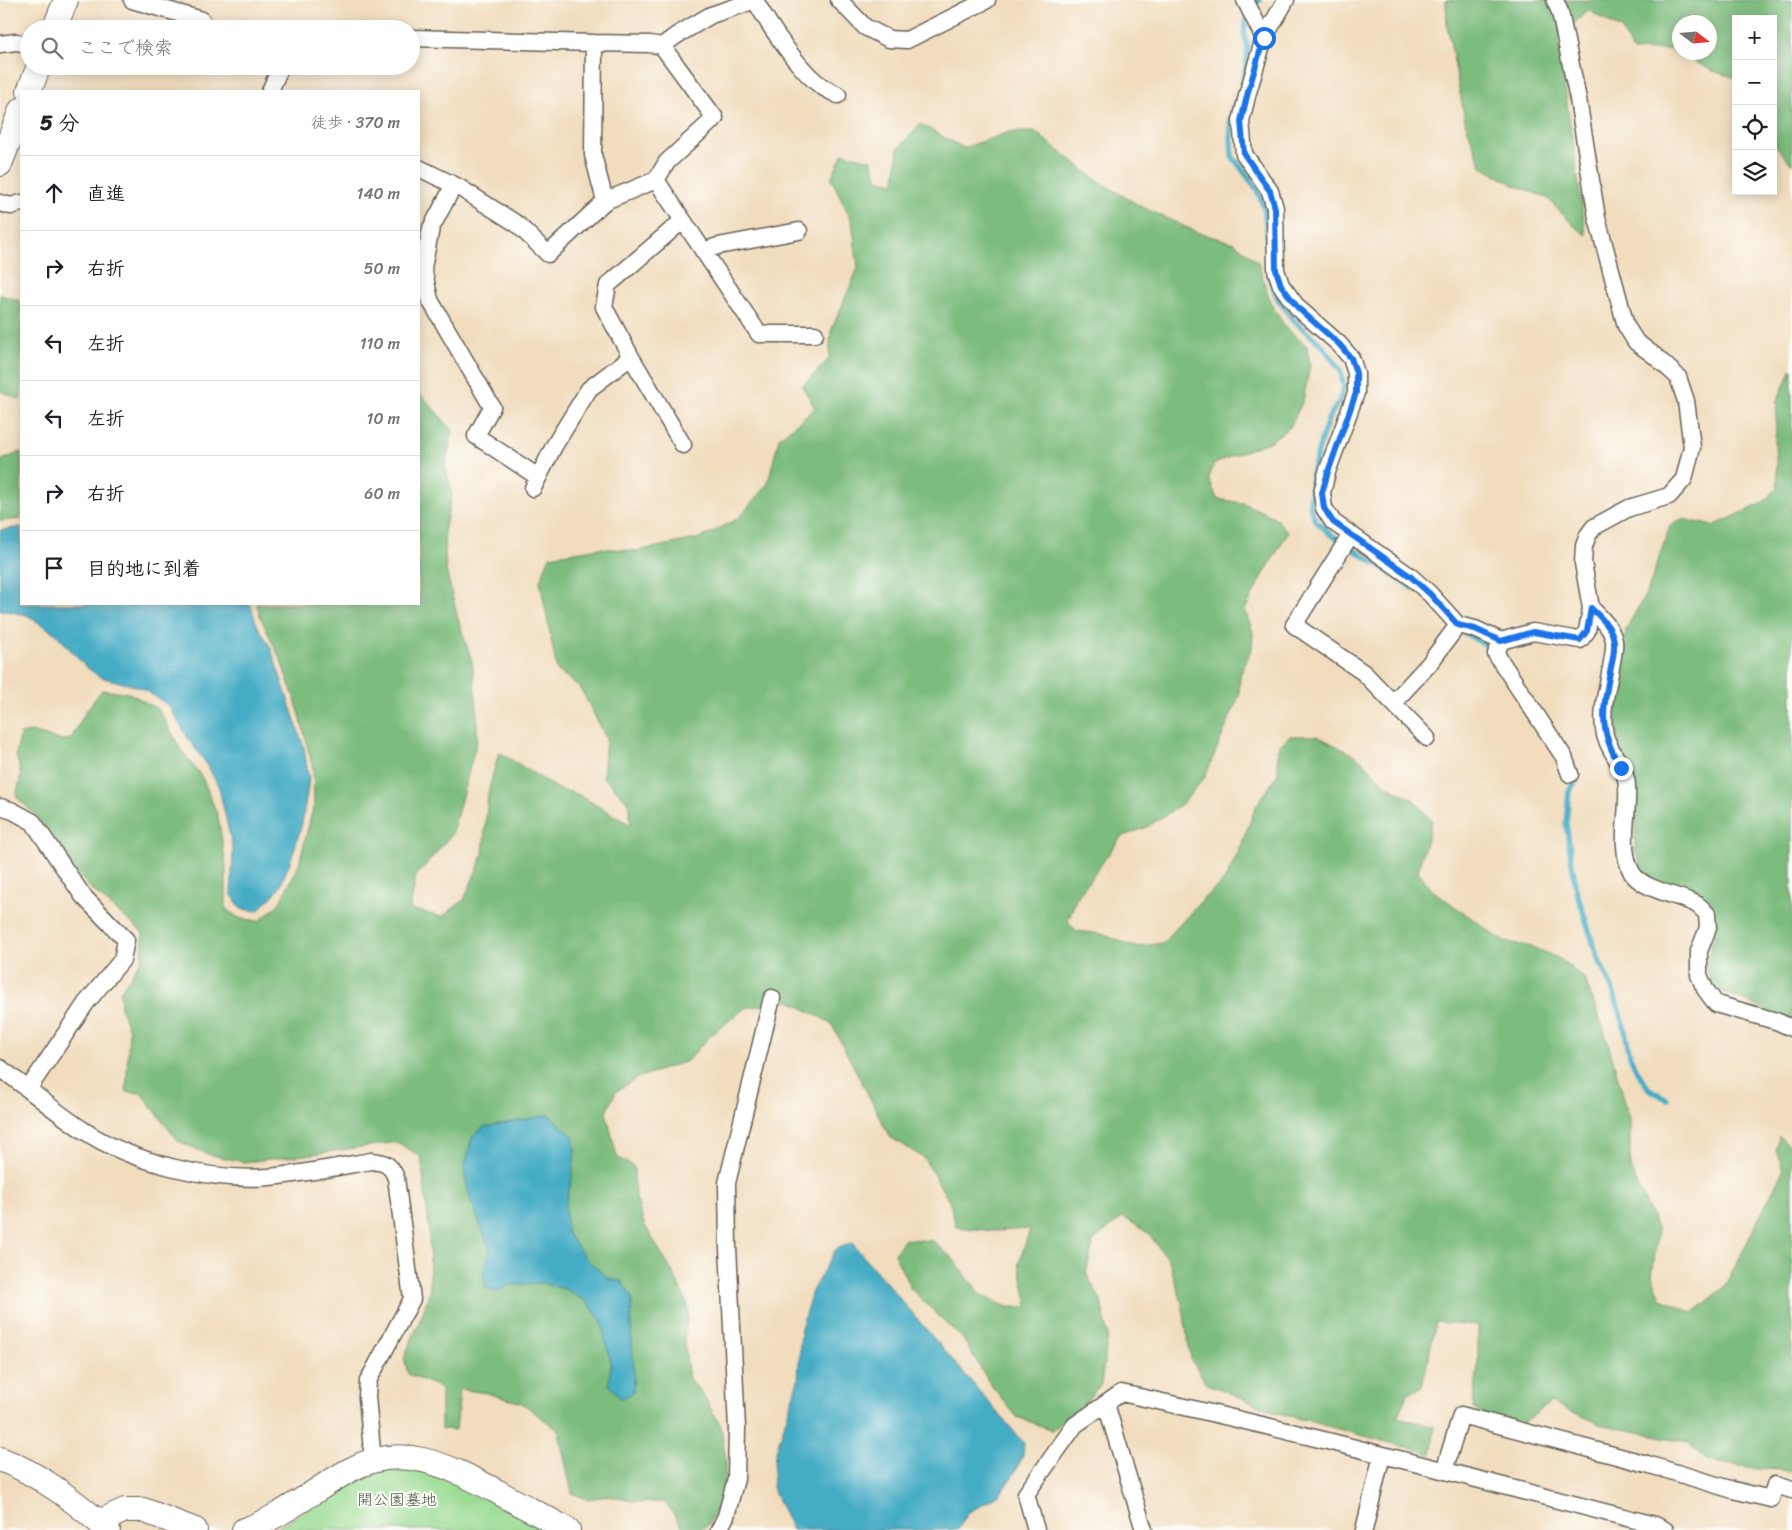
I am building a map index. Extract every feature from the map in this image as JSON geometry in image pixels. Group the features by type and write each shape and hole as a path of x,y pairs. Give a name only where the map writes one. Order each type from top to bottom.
{"street":[{"path":"58,20 66,0"},
{"path":"132,0 202,20"},
{"path":"420,38 662,46 677,34 712,15 755,0 767,22 802,66 820,85 838,95"},
{"path":"839,0 865,27 889,39 907,40 987,0"},
{"path":"1245,0 1264,38"},
{"path":"1286,0 1264,38 1241,121 1244,154 1270,191 1275,208 1276,270 1281,285 1298,308 1339,344 1351,358 1356,373 1356,393 1322,493 1324,508 1333,522 1350,536 1410,576 1430,594 1458,625 1475,629 1501,641 1533,632 1580,640 1587,631 1591,608 1583,563 1584,546 1588,535 1594,527 1630,508 1669,496 1684,479 1692,447 1686,400 1678,377 1636,342 1626,326 1597,218 1578,99 1560,12 1555,0"},
{"path":"0,44 20,43"},
{"path":"594,43 593,154 605,201"},
{"path":"420,168 454,185 518,224 548,254 605,201 656,180 666,162 715,118 662,46"},
{"path":"29,90 35,75"},
{"path":"270,90 277,75"},
{"path":"0,164 20,113"},
{"path":"656,180 759,334 814,334"},
{"path":"454,185 431,228 423,268 430,300 492,407 476,436 536,483 554,446 589,389 631,357"},
{"path":"0,203 11,206 20,203"},
{"path":"682,221 608,285 604,307 683,445"},
{"path":"703,251 718,246 799,231"},
{"path":"1350,536 1294,625 1364,673 1427,738"},
{"path":"1591,608 1607,625 1614,641 1603,717 1605,735 1611,750 1627,777 1626,856 1633,874 1658,890 1698,905 1707,914 1708,928 1699,951 1699,975 1705,989 1716,1004 1776,1021 1792,1028"},
{"path":"1393,703 1429,664 1458,625"},
{"path":"1501,641 1496,654 1564,757 1570,774"},
{"path":"0,807 13,811 33,822 83,896 126,940 122,960 86,1003 29,1088"},
{"path":"719,1530 726,1516 736,1479 738,1428 728,1246 727,1183 772,998"},
{"path":"0,1068 84,1131 117,1148 153,1163 183,1170 225,1176 268,1177 371,1162 382,1162 392,1168 396,1178 412,1299 368,1381 367,1397 373,1461"},
{"path":"1036,1530 1026,1494 1075,1425 1122,1393 1382,1455 1655,1525 1665,1530"},
{"path":"1106,1404 1144,1530"},
{"path":"1444,1471 1461,1415 1762,1497 1771,1499 1775,1485 1792,1490"},
{"path":"1364,1530 1382,1455"},
{"path":"244,1530 274,1516 352,1469 394,1456 412,1457 436,1462 458,1470 568,1530"},
{"path":"0,1459 14,1465 63,1494 103,1526 125,1510 143,1510 195,1530"}],"green space":[{"path":"1446,0 1792,0 1792,165 1777,147 1777,15 1732,15 1732,77 1713,71 1692,60 1717,60 1717,15 1672,15 1672,50 1633,51 1622,30 1588,10 1558,40 1586,235 1575,227 1547,198 1514,185 1482,167 1466,125 1447,25"},
{"path":"920,124 964,148 1009,132 1035,132 1097,180 1140,206 1199,233 1235,243 1258,262 1270,302 1285,327 1307,346 1310,366 1303,401 1290,427 1269,442 1213,465 1209,479 1217,499 1243,503 1274,517 1288,532 1245,610 1253,633 1252,648 1240,675 1239,696 1205,777 1182,804 1147,827 1121,837 1076,899 1068,921 1076,931 1102,934 1135,947 1163,943 1202,900 1224,881 1239,851 1256,806 1278,774 1278,747 1289,736 1317,736 1358,757 1387,786 1414,800 1432,821 1418,871 1432,890 1503,941 1532,947 1560,959 1584,978 1604,1029 1630,1119 1630,1168 1658,1230 1652,1276 1662,1299 1693,1313 1725,1287 1783,1170 1776,1149 1779,1136 1792,1148 1792,1471 1706,1461 1688,1442 1599,1424 1551,1402 1518,1427 1473,1409 1478,1364 1478,1326 1436,1322 1422,1387 1408,1393 1397,1417 1435,1427 1431,1454 1275,1412 1206,1383 1191,1359 1182,1303 1169,1261 1148,1233 1123,1217 1094,1240 1086,1273 1101,1301 1108,1335 1101,1384 1077,1412 1052,1430 1017,1417 990,1384 963,1339 911,1289 894,1254 905,1239 933,1241 954,1260 981,1295 1007,1307 1028,1307 1019,1263 1030,1229 995,1231 956,1227 950,1203 924,1158 890,1137 831,1023 790,1001 745,1008 709,1037 687,1061 637,1078 616,1092 606,1112 617,1157 634,1167 635,1195 644,1224 674,1275 689,1308 684,1339 689,1379 702,1393 721,1426 726,1461 723,1496 708,1525 700,1530 685,1530 665,1502 636,1502 609,1496 587,1499 572,1493 558,1430 522,1403 486,1393 460,1389 456,1430 441,1429 441,1388 408,1374 404,1358 423,1313 430,1288 429,1228 421,1157 397,1142 244,1162 207,1154 178,1141 141,1093 126,1092 129,1030 121,1009 120,992 142,959 143,933 90,888 56,847 35,814 16,797 21,775 16,754 20,734 31,732 60,740 71,739 86,711 102,690 129,693 159,710 180,748 203,779 218,817 226,865 226,909 239,918 259,921 279,904 299,864 314,804 313,769 299,712 281,661 260,616 257,605 420,605 420,395 453,431 445,466 452,494 444,532 446,570 458,619 472,661 477,707 477,740 452,834 416,876 410,909 442,917 464,900 483,855 488,793 499,752 560,790 575,793 631,825 628,802 603,777 606,738 580,687 557,670 540,581 550,556 600,548 637,551 701,538 739,518 768,483 779,438 815,408 802,386 829,359 831,331 858,268 852,221 831,178 843,153 871,160 878,180 895,183 898,149"},
{"path":"0,295 20,301 20,400 0,391"},
{"path":"1792,368 1792,1021 1714,988 1705,966 1714,937 1714,911 1686,894 1647,877 1635,851 1636,801 1632,772 1619,750 1616,708 1626,629 1648,590 1670,526 1683,519 1713,526 1761,504 1778,487 1775,444 1777,401"},
{"path":"20,452 20,519 0,521 0,461"},
{"name":"開公園墓地","path":"393,1466 440,1474 544,1530 274,1530 343,1488"}],"water":[{"path":"20,527 20,605 250,605 258,627 270,646 304,747 309,780 302,824 292,857 279,889 258,911 241,909 231,893 233,850 219,788 208,766 189,740 169,706 142,688 100,677 86,667 56,634 27,615 0,610 0,530"},
{"path":"549,1115 573,1136 575,1150 572,1178 565,1206 567,1232 586,1259 608,1278 622,1282 632,1298 633,1392 621,1399 609,1384 611,1364 601,1320 588,1303 565,1289 542,1283 510,1285 497,1291 485,1288 484,1272 490,1250 470,1198 464,1172 472,1137 484,1127"},
{"path":"852,1243 1024,1443 1023,1456 1014,1474 1000,1494 968,1513 958,1530 792,1530 772,1488 775,1454 798,1380 801,1328 812,1291 836,1249"}],"waterway":[{"path":"1260,0 1247,12 1244,34 1248,48 1246,67 1243,83 1230,118 1232,156 1257,189 1264,208 1270,280 1278,299 1294,321 1322,345 1340,369 1344,387 1339,402 1329,417 1322,437 1312,474 1310,506 1315,520 1330,534 1413,588"},
{"path":"1465,633 1496,651"},
{"path":"1576,772 1576,781 1569,791 1566,823 1576,889 1597,956 1612,988 1623,1021 1630,1056 1638,1073 1649,1089 1667,1099"}],"route":[{"path":"1264,38 1241,121 1244,154 1270,191 1275,208 1276,270 1281,285 1298,308 1339,344 1351,358 1356,373 1356,393 1322,493 1324,508 1333,522 1350,536 1410,576 1430,594 1458,625 1475,629 1501,641 1533,632 1580,640 1587,631 1591,608 1607,625 1614,641 1603,717 1605,735 1621,768"}]}
